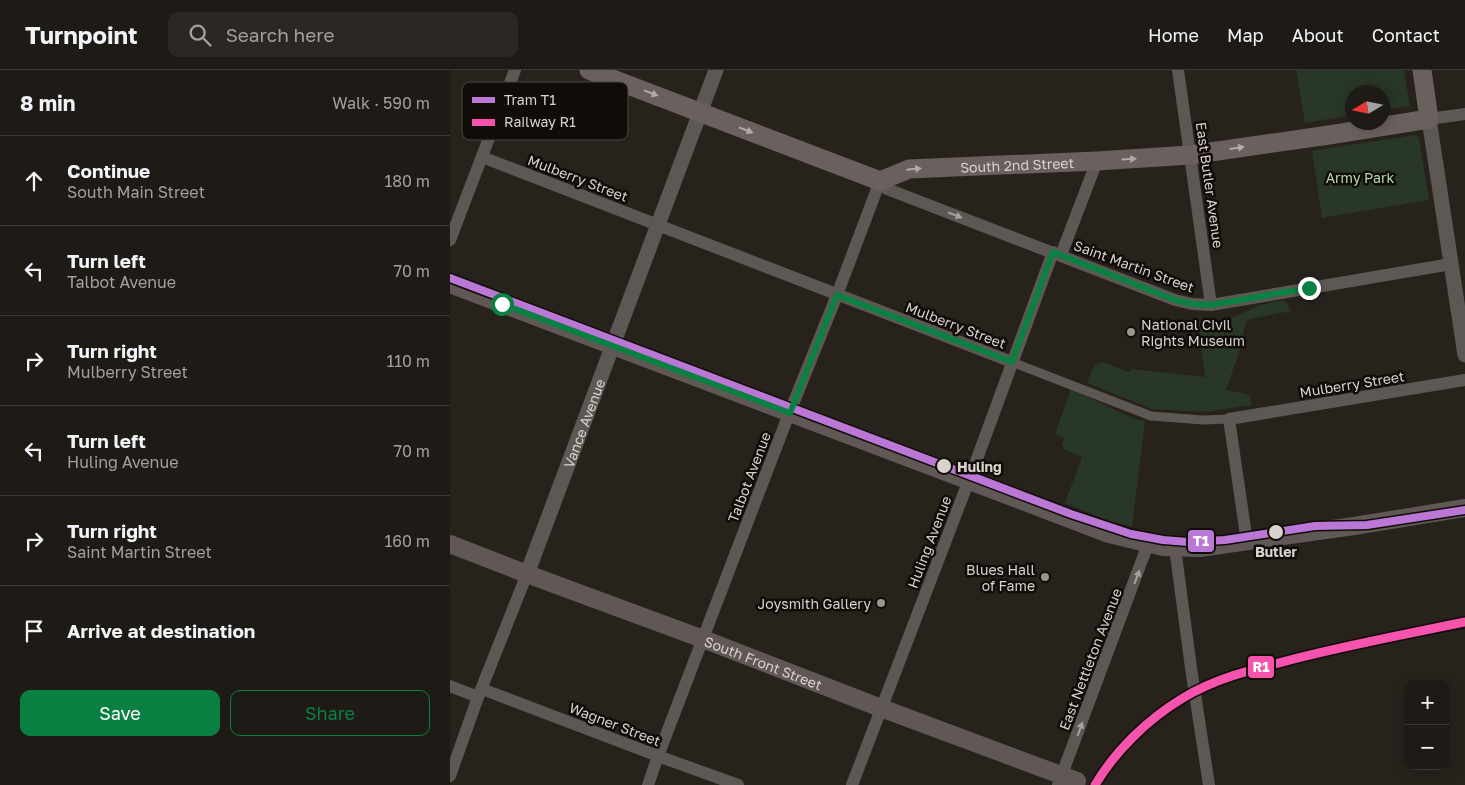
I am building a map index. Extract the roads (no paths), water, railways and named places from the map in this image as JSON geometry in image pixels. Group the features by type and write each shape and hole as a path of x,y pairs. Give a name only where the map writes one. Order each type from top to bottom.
{"main road":[{"path":"589,70 621,82"},
{"path":"1422,70 1430,119"},
{"path":"628,85 880,181"},
{"name":"South 2nd Street","path":"880,181 909,169 1190,155 1430,119"},
{"path":"450,284 1109,534 1148,544 1175,548 1200,548 1465,508"},
{"name":"South Front Street","path":"450,544 703,639 1066,780"}],"street":[{"path":"510,82 515,70"},
{"name":"Vance Avenue","path":"450,776 716,70"},
{"name":"East Butler Avenue","path":"1178,70 1211,305"},
{"name":"South 2nd Street","path":"1430,119 1465,114"},
{"path":"1430,119 1465,355"},
{"path":"450,240 488,140"},
{"name":"Mulberry Street","path":"482,157 1151,416 1203,420 1230,419 1465,380"},
{"name":"Huling Avenue","path":"852,785 1012,362 1096,161"},
{"name":"Saint Martin Street","path":"880,181 887,189 1175,300 1192,304 1211,305 1451,264"},
{"name":"Talbot Avenue","path":"648,785 880,181"},
{"path":"1230,419 1247,542"},
{"name":"East Nettleton Avenue","path":"1066,780 1148,544"},
{"path":"1175,548 1209,785"},
{"name":"Wagner Street","path":"450,686 480,693 738,785"}],"tram line":[{"name":"T1","path":"450,278 1071,514 1131,534 1188,542 1225,540 1315,526 1367,525 1465,510"}],"rail line":[{"name":"R1","path":"1095,785 1123,748 1145,726 1170,706 1209,685 1249,671 1312,655 1465,622"}],"place":[{"name":"National Civil Rights Museum","path":"1131,332"},
{"name":"Huling","path":"944,466"},
{"name":"Butler","path":"1276,532"},
{"name":"Blues Hall of Fame","path":"1045,577"},
{"name":"Joysmith Gallery","path":"881,603"}],"park label":[{"name":"Army Park","path":"1360,177"}]}
